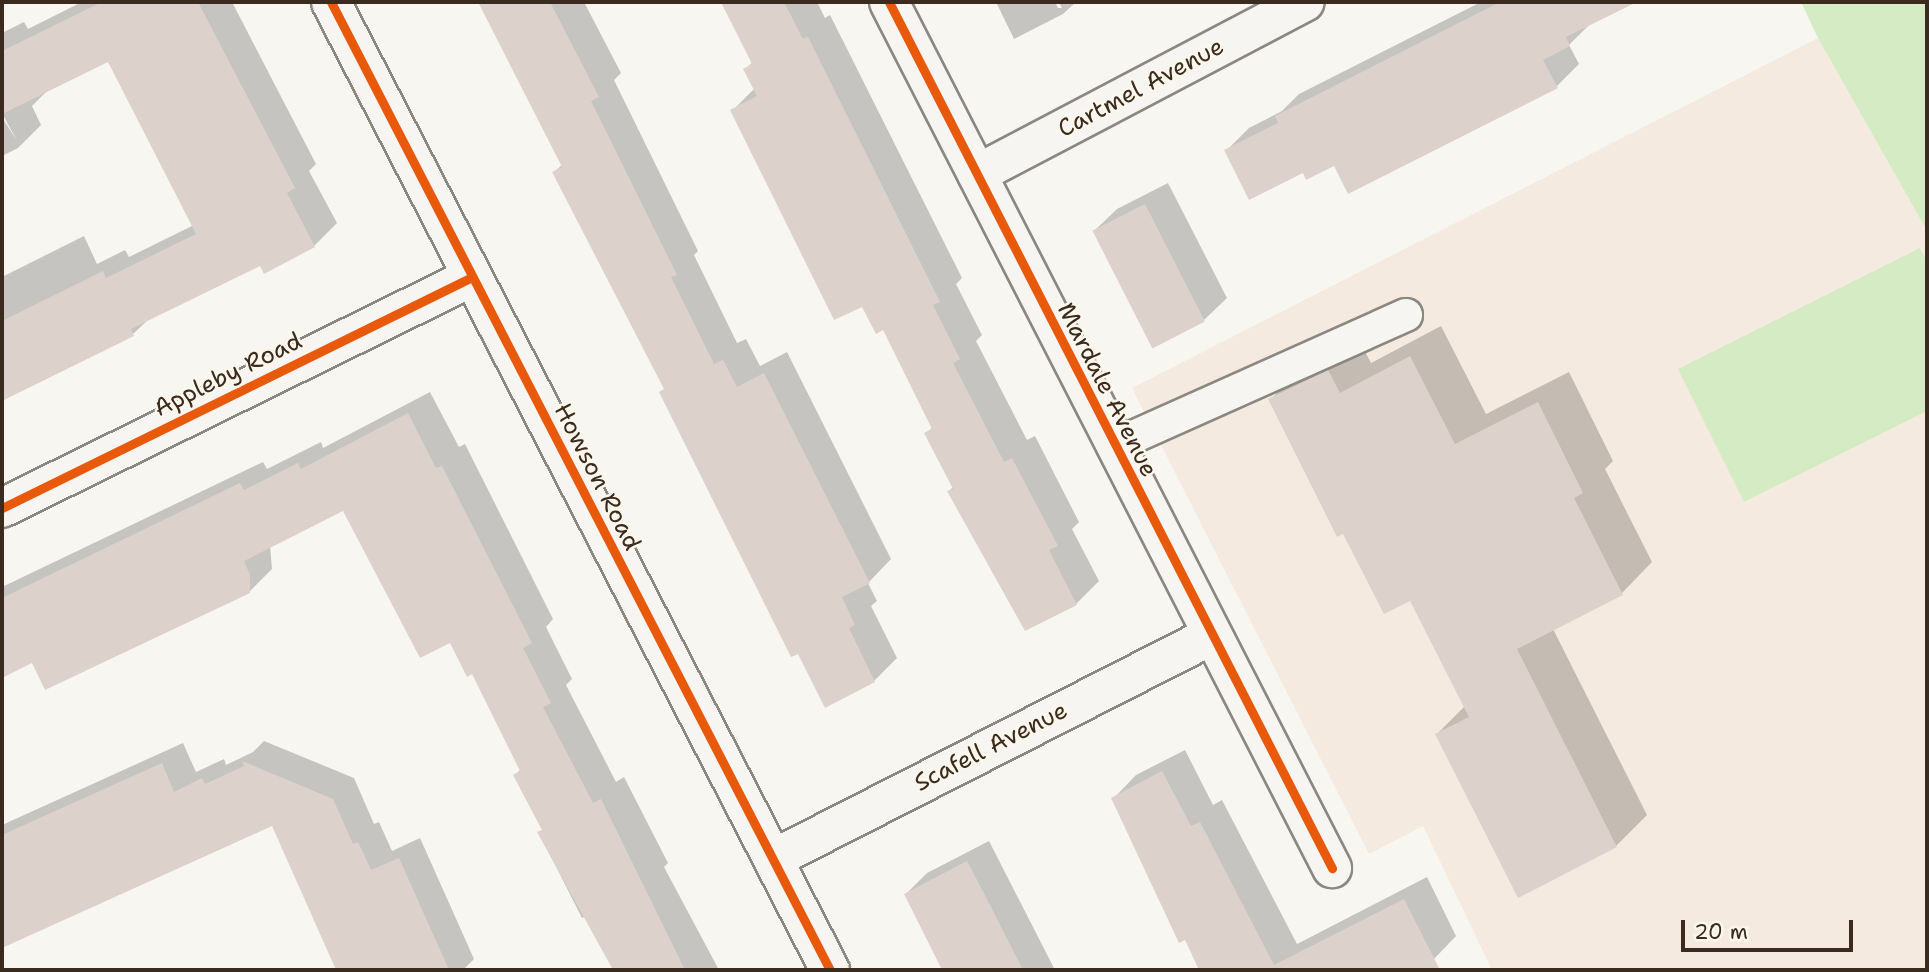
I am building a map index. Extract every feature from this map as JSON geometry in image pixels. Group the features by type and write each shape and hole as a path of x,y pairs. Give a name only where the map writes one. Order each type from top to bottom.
{"street":[{"name":"Howson Road","path":"331,2 830,970"},
{"name":"Mardale Avenue","path":"889,2 1210,636 1332,868"},
{"name":"Cartmel Avenue","path":"977,174 1305,2"},
{"name":"Appleby Road","path":"2,508 472,277"},
{"name":"Scafell Avenue","path":"773,859 1210,636"}],"lane":[{"path":"1114,446 1406,316"}],"shaded area":[{"path":"1818,38 1927,231 1927,970 1492,970 1423,826 1369,854 1132,388"}],"green space":[{"path":"1801,2 1927,2 1927,231 1818,38"},
{"path":"1920,248 1927,262 1927,411 1744,502 1678,369"}],"building":[{"path":"102,2 198,2 295,188 287,193 315,247 264,274 260,266 131,329 134,336 2,401 2,321 103,271 106,278 196,234 108,62 2,114 2,51"},
{"path":"478,2 550,2 599,97 591,101 677,275 671,277 714,364 723,360 737,387 764,373 870,583 842,597 855,625 849,628 875,682 825,708 798,654 791,657 659,392 664,389 552,172 562,167"},
{"path":"721,2 784,2 803,39 808,37 940,302 933,305 960,359 953,363 1004,462 1012,458 1058,546 1049,550 1077,605 1025,631 947,491 953,489 924,433 932,429 883,330 876,334 862,307 834,320 730,110 757,96 743,69 752,64"},
{"path":"1500,2 1637,2 1566,37 1570,46 1543,60 1558,88 1348,194 1334,166 1306,180 1303,173 1249,200 1224,150 1278,123 1275,116"},
{"path":"1145,204 1205,322 1152,348 1092,231"},
{"path":"1410,356 1455,444 1538,402 1583,493 1574,498 1623,595 1517,649 1617,847 1518,898 1435,734 1469,717 1410,601 1384,614 1343,534 1337,537 1268,399 1328,370 1340,393"},
{"path":"408,413 436,468 442,466 532,643 523,648 551,703 543,707 593,803 601,799 685,970 613,970 537,832 542,830 513,775 520,771 472,674 467,677 450,643 420,658 343,511 244,561 250,575 250,593 45,690 32,663 2,678 2,598 240,483 244,490 298,463 301,469"},
{"path":"242,761 333,799 353,844 358,842 371,870 399,858 449,970 336,970 272,826 2,948 2,835 162,763 174,792 202,778 205,784 244,766"},
{"path":"1162,771 1191,826 1200,822 1274,965 1404,899 1440,970 1199,970 1185,940 1179,943 1111,798"},
{"path":"967,861 1023,970 942,970 904,894"}],"cycle path":[{"path":"331,2 830,970"},
{"path":"889,2 1332,868"},
{"path":"2,508 472,277"}]}
